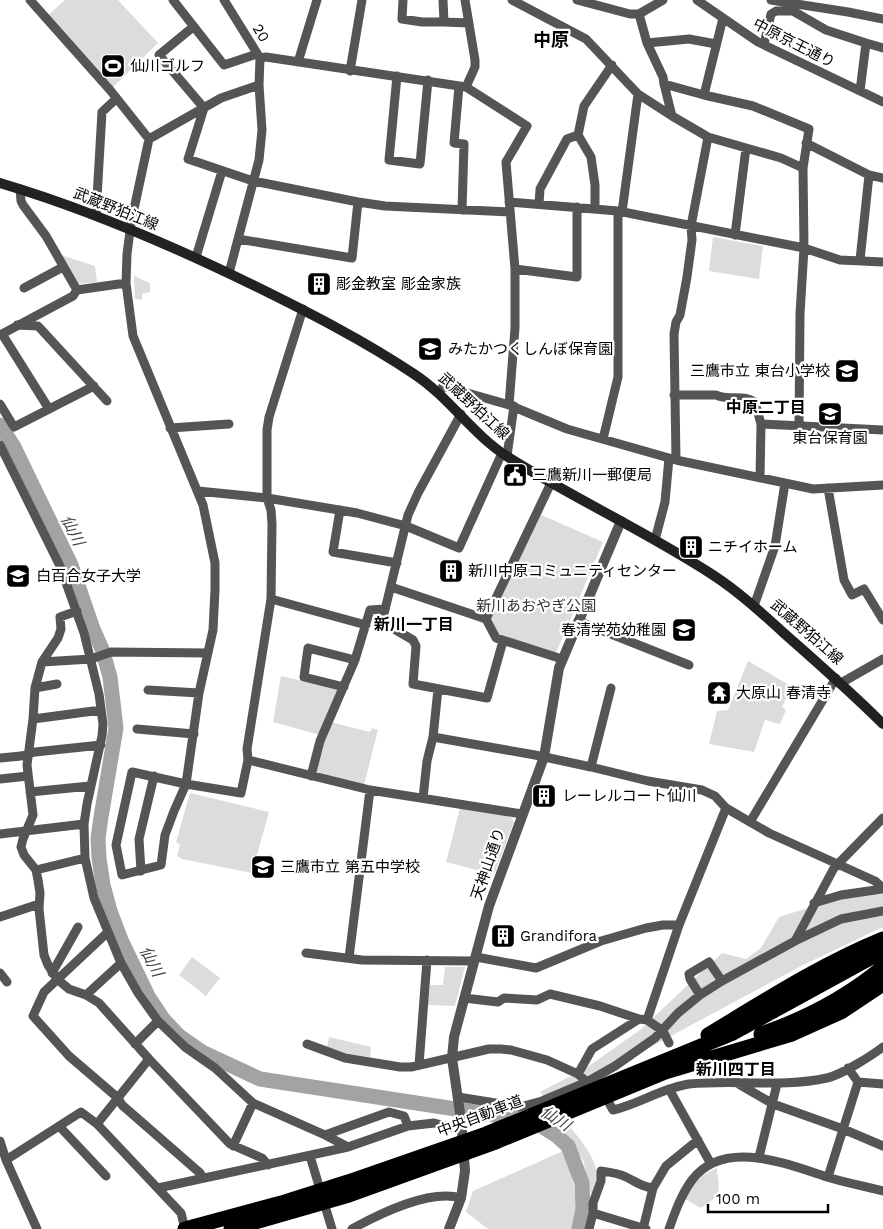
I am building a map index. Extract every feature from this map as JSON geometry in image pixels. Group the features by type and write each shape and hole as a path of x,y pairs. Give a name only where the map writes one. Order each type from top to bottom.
{"highway":[{"path":"654,1064 700,1040 778,991 852,952 883,939"},
{"name":"中央自動車道","path":"231,1229 348,1194 442,1162 533,1127 624,1083 654,1064 719,1039 754,1022 883,951"},
{"path":"654,1064 780,1027 841,997 883,967"},
{"name":"中央自動車道","path":"185,1229 286,1202 486,1134 624,1083 761,1044 809,1027 849,1007 883,984"}],"main road":[{"name":"武蔵野狛江線","path":"0,183 96,215 196,258 303,309 394,362 439,392 504,454 716,577 754,606 839,681 883,724"}],"street":[{"path":"30,0 149,139"},
{"path":"173,0 224,65 258,56 462,86 527,126 506,162 515,269 515,328 511,405 504,454 459,548 406,526 357,513 267,498 198,491"},
{"name":"20","path":"224,0 258,56 261,137 259,160 229,273"},
{"path":"298,62 317,0"},
{"path":"350,71 362,0"},
{"path":"402,0 402,19 469,23"},
{"path":"443,0 444,22"},
{"path":"462,210 464,144 454,143 462,86 475,67 465,0"},
{"path":"512,0 586,39 638,94 708,137 781,158 803,168"},
{"path":"577,0 602,3 620,12 639,14 662,0"},
{"name":"中原京王通り","path":"697,0 764,44 883,102"},
{"path":"771,0 883,19"},
{"path":"764,44 771,14 776,11 794,11 826,30 883,48"},
{"path":"639,14 647,43 663,77 672,116"},
{"path":"704,95 723,18"},
{"path":"193,27 159,55 204,108"},
{"path":"647,43 689,38 716,44"},
{"path":"860,91 866,43"},
{"path":"595,208 595,185 591,157 578,135 584,106 612,65"},
{"path":"397,76 389,160 420,164 428,80"},
{"path":"664,84 753,106 808,129 803,168 804,248 800,314 799,426"},
{"path":"258,85 221,98 149,139 130,229 126,283 133,336 198,491 215,563 213,630 199,693 186,784 165,836 161,865 122,875 116,844 132,772 186,784 241,793 248,760 247,749 271,599 272,524 271,510 267,498 267,430 269,417 303,309"},
{"path":"603,439 618,377 620,212 638,94"},
{"path":"96,215 102,112 116,99"},
{"path":"204,108 188,160 253,181 358,202 385,206 510,212"},
{"path":"539,204 540,189 544,180 568,140 578,135"},
{"path":"655,540 665,502 672,459 674,334 676,322 680,315 692,240 691,226 708,137"},
{"path":"806,144 869,175 883,178"},
{"path":"735,234 746,148"},
{"path":"196,258 222,171"},
{"path":"860,260 869,175"},
{"path":"20,189 21,201 46,236 77,290"},
{"path":"238,239 352,258 358,202"},
{"path":"509,202 595,208 620,212 804,248 840,260 883,262"},
{"path":"515,269 577,277 576,207"},
{"path":"24,288 63,267"},
{"path":"77,290 126,283"},
{"path":"49,410 1,334 74,296 77,290"},
{"path":"17,325 38,326 107,401"},
{"path":"0,404 14,427 94,386"},
{"path":"439,392 444,386 511,405 568,430 672,459 760,478 813,489 883,485"},
{"path":"674,395 716,395 721,398 750,399 755,402 761,424 760,478"},
{"path":"461,414 408,515 382,622 413,640 416,646 413,684 487,698 503,641"},
{"path":"170,428 229,424"},
{"path":"761,424 883,430"},
{"path":"0,445 60,566 93,658 103,724 101,745 90,786 84,824 85,858 94,898 121,963 158,1021 185,1048 215,1068 252,1103 348,1146"},
{"path":"486,619 551,483"},
{"path":"754,606 769,568 775,546 785,483"},
{"path":"828,488 844,580 852,596 864,589 883,620"},
{"path":"340,510 333,552 397,563"},
{"name":"天神山通り","path":"449,1229 461,1198 465,1171 452,1058 454,1037 489,906 544,757 556,680 562,659 621,521"},
{"path":"391,587 486,619 496,638 562,659"},
{"path":"271,599 366,625"},
{"path":"311,776 320,741 355,660 370,610 385,609"},
{"path":"77,611 60,617 61,629 58,638 42,662 35,688 33,719 27,755 33,815 23,839 22,847 24,855 36,870 40,890 39,904 44,955 55,976 69,989 86,995 99,1003 135,1044 219,1132 234,1146 262,1158 268,1165"},
{"path":"578,621 688,665"},
{"path":"344,687 304,677 308,648 355,660"},
{"path":"42,662 93,658 109,653 208,653"},
{"path":"750,822 839,681 883,659"},
{"path":"35,688 57,684"},
{"path":"591,767 611,688"},
{"path":"423,798 427,761 433,737 438,689"},
{"path":"148,690 199,693"},
{"path":"33,719 101,710"},
{"path":"137,728 194,734"},
{"path":"433,737 544,757 648,781 702,790 715,796 726,808 769,833 875,880 883,888"},
{"path":"0,758 101,745"},
{"path":"248,760 370,790 522,814"},
{"path":"0,779 28,776"},
{"path":"140,871 139,840 154,776"},
{"path":"30,792 90,786"},
{"path":"349,958 370,790"},
{"path":"578,1074 592,1049 643,1020 678,925 726,808"},
{"path":"795,940 834,868 883,818"},
{"path":"0,834 84,824"},
{"path":"36,870 85,858"},
{"path":"814,903 841,895 883,888"},
{"path":"0,917 39,904"},
{"path":"458,1099 520,1107 542,1101 587,1082 632,1055 663,1031 678,1013 700,995 722,981 795,940 842,919 883,911"},
{"path":"306,953 362,960 475,959 536,968 601,942 646,928 664,924 678,925"},
{"path":"78,927 55,976 44,992 33,1016 69,1056 118,1098 122,1105 200,1173 203,1178"},
{"path":"55,976 108,932"},
{"path":"418,1065 427,960"},
{"path":"700,995 689,974 706,963 710,962 722,981"},
{"path":"86,995 121,963"},
{"path":"0,973 7,982"},
{"path":"464,998 498,1002 504,998 537,1000 550,994 600,1006 643,1020 663,1031 670,1043"},
{"path":"135,1044 158,1021"},
{"path":"307,1044 353,1060 400,1067 418,1065 488,1049 511,1050 547,1060 578,1074 587,1082"},
{"path":"597,1075 613,1110 688,1084 777,1084 828,1078 874,1054 883,1047"},
{"path":"97,1124 149,1059"},
{"path":"848,1068 858,1082 883,1084"},
{"path":"683,1072 688,1084"},
{"path":"828,1177 858,1082"},
{"path":"737,1083 773,1104 843,1129 883,1146"},
{"path":"759,1157 777,1084"},
{"path":"669,1089 711,1164"},
{"path":"234,1146 252,1103"},
{"path":"6,1160 81,1112 97,1124 181,1213 185,1229"},
{"path":"325,1135 389,1112 404,1116 408,1126"},
{"path":"158,1188 310,1156 348,1146 408,1126 434,1123 461,1125"},
{"path":"59,1126 106,1176"},
{"path":"593,1213 644,1229 653,1188 666,1166 698,1140"},
{"path":"0,1141 6,1160 37,1229"},
{"path":"310,1156 332,1229"},
{"path":"669,1229 688,1186 700,1171 711,1164 741,1156 759,1157 883,1191"},
{"path":"589,1229 601,1170 628,1177 641,1186 653,1188"},
{"path":"352,1229 380,1214 429,1198 454,1196 461,1198"}],"green space":[{"name":"仙川ゴルフ","path":"65,0 118,0 158,43 111,89 47,16"},
{"path":"713,237 763,246 759,279 709,271"},
{"path":"61,255 95,266 97,282 77,284"},
{"path":"134,276 150,283 150,292 142,294 142,300 135,299"},
{"name":"新川あおやぎ公園","path":"539,514 603,542 556,653 497,634 490,619"},
{"path":"748,661 791,686 782,707 786,710 780,724 765,720 754,752 709,744 717,711 728,710"},
{"path":"281,676 338,689 320,735 273,722"},
{"path":"330,722 370,732 372,728 378,730 364,785 316,773 323,740"},
{"path":"190,793 269,812 252,873 182,859 177,856 180,845 176,842"},
{"path":"460,808 511,817 514,822 495,872 492,874 446,862"},
{"path":"883,894 883,927 803,965 548,1102 540,1092 586,1068 640,1030 722,953 746,959 761,948 779,917 833,900"},
{"path":"192,957 220,978 206,996 179,975"},
{"path":"445,967 465,967 455,1006 428,1005 430,985 443,985"},
{"path":"329,1037 371,1047 370,1057 344,1053 327,1047"},
{"path":"568,1125 587,1150 596,1168 596,1188 592,1198 583,1160 560,1129"},
{"path":"563,1151 572,1177 579,1213 574,1229 488,1229 466,1212 473,1191"},
{"path":"717,1168 719,1188 713,1199 701,1208 685,1199 698,1180"}],"waterway":[{"name":"仙川","path":"0,425 14,447 71,565 93,629 102,649 110,677 116,728 98,838 103,885 121,940 149,998 163,1019 179,1036 202,1052 260,1079 533,1121 557,1136 568,1146 582,1183 583,1209 579,1229"}],"place":[{"name":"仙川ゴルフ","path":"113,66"},
{"name":"彫金教室 彫金家族","path":"319,284"},
{"name":"みたかつくしんぼ保育園","path":"430,349"},
{"name":"三鷹市立 東台小学校","path":"847,371"},
{"name":"東台保育園","path":"830,414"},
{"name":"三鷹新川一郵便局","path":"515,475"},
{"name":"ニチイホーム","path":"691,547"},
{"name":"新川中原コミュニティセンター","path":"451,571"},
{"name":"白百合女子大学","path":"18,576"},
{"name":"春清学苑幼稚園","path":"684,630"},
{"name":"大原山 春清寺","path":"719,693"},
{"name":"レーレルコート仙川","path":"544,796"},
{"name":"三鷹市立 第五中学校","path":"263,867"},
{"name":"Grandifora","path":"503,936"}],"district":[{"name":"中原","path":"551,40"},
{"name":"中原二丁目","path":"766,407"},
{"name":"新川一丁目","path":"414,624"},
{"name":"新川四丁目","path":"736,1069"}]}
